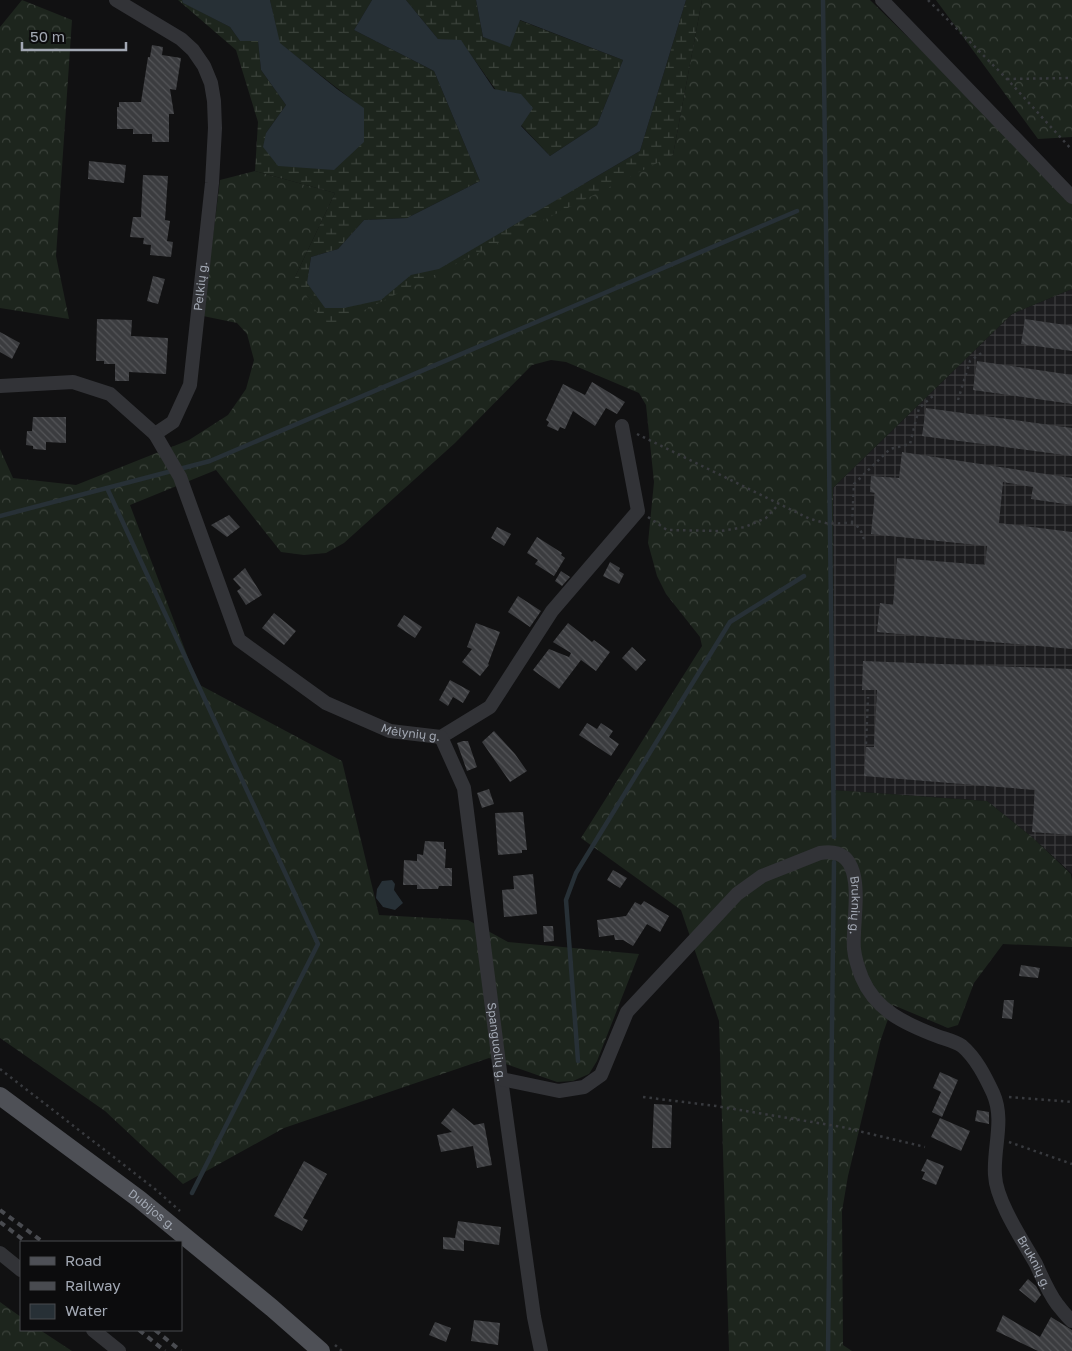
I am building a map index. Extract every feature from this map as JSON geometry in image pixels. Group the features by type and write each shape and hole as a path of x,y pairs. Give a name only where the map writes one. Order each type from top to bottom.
{"main road":[{"name":"Dubijos g.","path":"0,1096 139,1199 321,1351"}],"street":[{"name":"Pelkių g.","path":"116,0 180,39 194,50 204,66 211,83 214,101 215,128 212,183 190,385 174,422 155,434"},
{"path":"882,0 1072,197"},
{"path":"0,386 73,382 110,394 155,434"},
{"path":"622,426 638,511"},
{"name":"Mėlynių g.","path":"155,434 180,477 239,640 326,703 390,731 441,737 490,707 552,611 638,511"},
{"name":"Spanguolių g.","path":"441,737 464,788 501,1079 534,1317 541,1351"},
{"name":"Bruknių g.","path":"501,1079 559,1091 584,1087 601,1075 627,1012 737,894 762,876 820,853 839,854 846,859 854,874 856,887 854,948 857,964 865,983 876,1000 892,1015 907,1024 960,1045 970,1054 981,1070 994,1095 998,1112 995,1174 996,1185 1001,1199 1056,1303 1072,1321"},
{"path":"0,1253 20,1269"},
{"path":"94,1331 119,1351"}],"path":[{"path":"928,0 1007,79 1072,150"},
{"path":"1007,79 1072,78"},
{"path":"958,400 970,361 983,352"},
{"path":"852,522 854,484 890,449 910,444 919,408 933,396"},
{"path":"622,426 810,519 825,523 852,522 862,531 865,543"},
{"path":"638,511 667,530 721,531 744,527 766,518 779,504"},
{"path":"866,744 868,698"},
{"path":"994,1095 1072,1102"},
{"path":"643,1097 716,1106 842,1127 924,1147"},
{"path":"998,1138 1072,1164"}],"shaded area":[{"path":"1072,289 1072,874 1032,837 987,801 834,790 833,488 1012,314"}],"green space":[{"path":"22,0 72,20 56,256 69,319 0,308 0,27"},
{"path":"178,0 182,0 184,3 230,27 240,41 258,40 261,70 286,105 266,133 364,109 279,43 270,0 372,0 354,30 434,71 480,181 407,218 364,220 338,249 311,257 307,283 325,308 344,308 381,300 411,275 439,269 640,151 686,0 702,0 673,155 327,329 295,277 335,193 255,171 258,122 236,50"},
{"path":"406,0 476,0 483,37 509,46 519,20 623,60 597,125 550,156 521,125 461,41 438,39"},
{"path":"702,0 870,0 1072,198 1072,289 1012,314 833,488 834,790 987,801 1032,837 1071,874 1072,881 1072,947 1003,944 974,983 958,1025 948,1028 893,1005 881,1039 848,1176 842,1211 843,1345 852,1351 729,1351 719,1021 681,910 581,838 702,646 700,637 666,594 657,576 648,543 654,482 646,405 639,393 566,362 551,360 532,365 455,443 344,543 326,553 304,555 281,552 216,470 130,505 198,684 342,761 379,915 468,920 508,942 639,954 597,1061 589,1074 573,1081 557,1082 489,1058 284,1128 183,1184 105,1111 0,1038 0,449 13,478 76,485 189,440 228,415 246,389 254,360 247,334 237,323 203,316 220,180 255,171 335,193 295,277 673,155"},
{"path":"936,0 1072,0 1072,137 1038,139"},
{"path":"0,1302 20,1316 20,1331 42,1331 72,1351 0,1351"}],"water":[{"path":"182,0 270,0 280,43 364,108 364,142 334,170 278,166 263,147 266,133 286,105 261,70 258,41 240,41 230,27 183,3"},
{"path":"372,0 406,0 438,39 461,40 494,89 521,94 533,108 521,126 550,156 597,125 623,60 520,20 510,47 483,37 476,0 686,0 640,151 439,269 411,275 381,300 344,308 325,308 307,283 311,257 338,249 364,220 407,218 480,181 434,71 354,30"},
{"path":"392,880 395,884 394,890 403,903 395,910 383,907 376,898 377,889 382,881"}],"building":[{"path":"152,45 163,47 162,55 181,58 176,90 170,89 174,114 169,114 169,142 152,142 152,134 133,134 133,129 117,129 117,107 119,107 119,102 141,102 148,57 150,57"},
{"path":"89,161 126,165 124,183 88,179"},
{"path":"143,175 168,176 165,220 170,221 167,241 173,242 171,257 150,255 151,245 143,244 144,238 130,237 133,217 141,217"},
{"path":"153,276 165,279 158,304 147,301"},
{"path":"97,319 132,320 131,336 168,338 166,374 129,372 129,381 115,381 115,364 104,364 104,361 96,361"},
{"path":"1025,319 1072,326 1072,351 1021,344"},
{"path":"0,332 20,343 12,359 0,352"},
{"path":"977,361 1072,375 1072,404 973,390"},
{"path":"592,382 625,402 617,414 606,408 595,426 573,411 565,429 560,427 558,431 547,426 549,422 546,420 563,384 585,395"},
{"path":"926,408 1072,428 1072,456 922,436"},
{"path":"33,417 66,417 66,443 46,442 46,450 33,449 33,446 26,445 27,431 32,431"},
{"path":"902,452 1072,478 1072,505 1031,499 1033,487 1003,482 999,523 1072,532 1072,649 877,632 880,603 893,605 897,558 985,565 987,546 871,534 875,493 870,492 871,476 899,478"},
{"path":"229,515 240,527 227,537 211,525"},
{"path":"497,527 511,534 504,546 491,538"},
{"path":"537,537 562,553 561,555 565,558 554,576 535,564 538,560 527,553"},
{"path":"610,562 620,568 619,571 624,574 619,584 603,576"},
{"path":"245,568 262,595 246,605 237,591 241,588 233,579"},
{"path":"561,571 570,577 562,586 555,581"},
{"path":"518,596 541,611 530,627 508,612"},
{"path":"274,613 296,631 284,645 262,628"},
{"path":"404,615 422,627 415,638 397,626"},
{"path":"476,623 500,632 489,665 480,676 462,662 472,649 467,647"},
{"path":"568,623 592,642 594,640 610,652 596,671 581,660 559,689 533,670 549,649 569,657 571,653 553,642"},
{"path":"632,647 646,660 636,671 622,658"},
{"path":"863,661 1072,669 1072,835 1032,832 1035,790 864,776 866,747 874,747 877,690 862,690"},
{"path":"450,680 470,691 463,703 453,697 448,706 439,700"},
{"path":"587,723 597,729 601,723 613,731 609,737 619,744 611,756 579,735"},
{"path":"494,731 515,754 527,771 510,782 482,742"},
{"path":"468,741 477,767 467,771 457,743"},
{"path":"489,789 494,804 482,808 477,793"},
{"path":"523,812 527,850 522,850 522,853 498,855 495,813"},
{"path":"425,841 444,842 444,849 446,849 445,868 452,868 452,886 439,886 438,889 417,889 417,885 403,885 404,860 417,861 417,854 423,855"},
{"path":"613,870 627,878 620,888 607,880"},
{"path":"533,874 537,914 504,917 502,890 514,889 513,876"},
{"path":"644,901 669,916 660,932 647,924 633,946 623,940 615,940 614,935 599,937 597,920 626,916 635,902 641,905"},
{"path":"543,926 553,926 554,941 544,942"},
{"path":"1021,965 1040,968 1038,978 1019,976"},
{"path":"1004,1000 1014,1000 1012,1019 1002,1018"},
{"path":"940,1072 958,1080 942,1117 932,1112 941,1092 933,1088"},
{"path":"654,1104 672,1105 671,1148 652,1148"},
{"path":"453,1108 474,1125 484,1123 492,1165 477,1168 473,1146 441,1152 437,1135 452,1132 441,1123"},
{"path":"977,1110 989,1112 989,1124 975,1121"},
{"path":"940,1118 970,1131 961,1151 931,1137"},
{"path":"927,1159 944,1166 936,1185 922,1179 925,1172 921,1171"},
{"path":"304,1161 327,1174 303,1218 308,1220 302,1231 274,1216"},
{"path":"458,1221 501,1227 499,1245 464,1240 464,1251 443,1249 443,1237 455,1238"},
{"path":"1028,1279 1036,1286 1041,1295 1035,1303 1019,1290"},
{"path":"1003,1315 1040,1337 1051,1317 1072,1330 1072,1351 1038,1351 996,1331"},
{"path":"474,1320 500,1323 498,1345 471,1341"},
{"path":"435,1322 451,1328 446,1342 429,1335"}],"waterway":[{"path":"823,0 834,837"},
{"path":"0,516 210,461 797,211"},
{"path":"107,488 318,944 192,1193"},
{"path":"578,1061 566,900 576,873 730,622 804,576"},
{"path":"828,1351 834,862"}],"railway":[{"path":"0,1210 42,1241"},
{"path":"0,1222 25,1241"},
{"path":"140,1331 165,1351"},
{"path":"156,1331 181,1351"}]}
